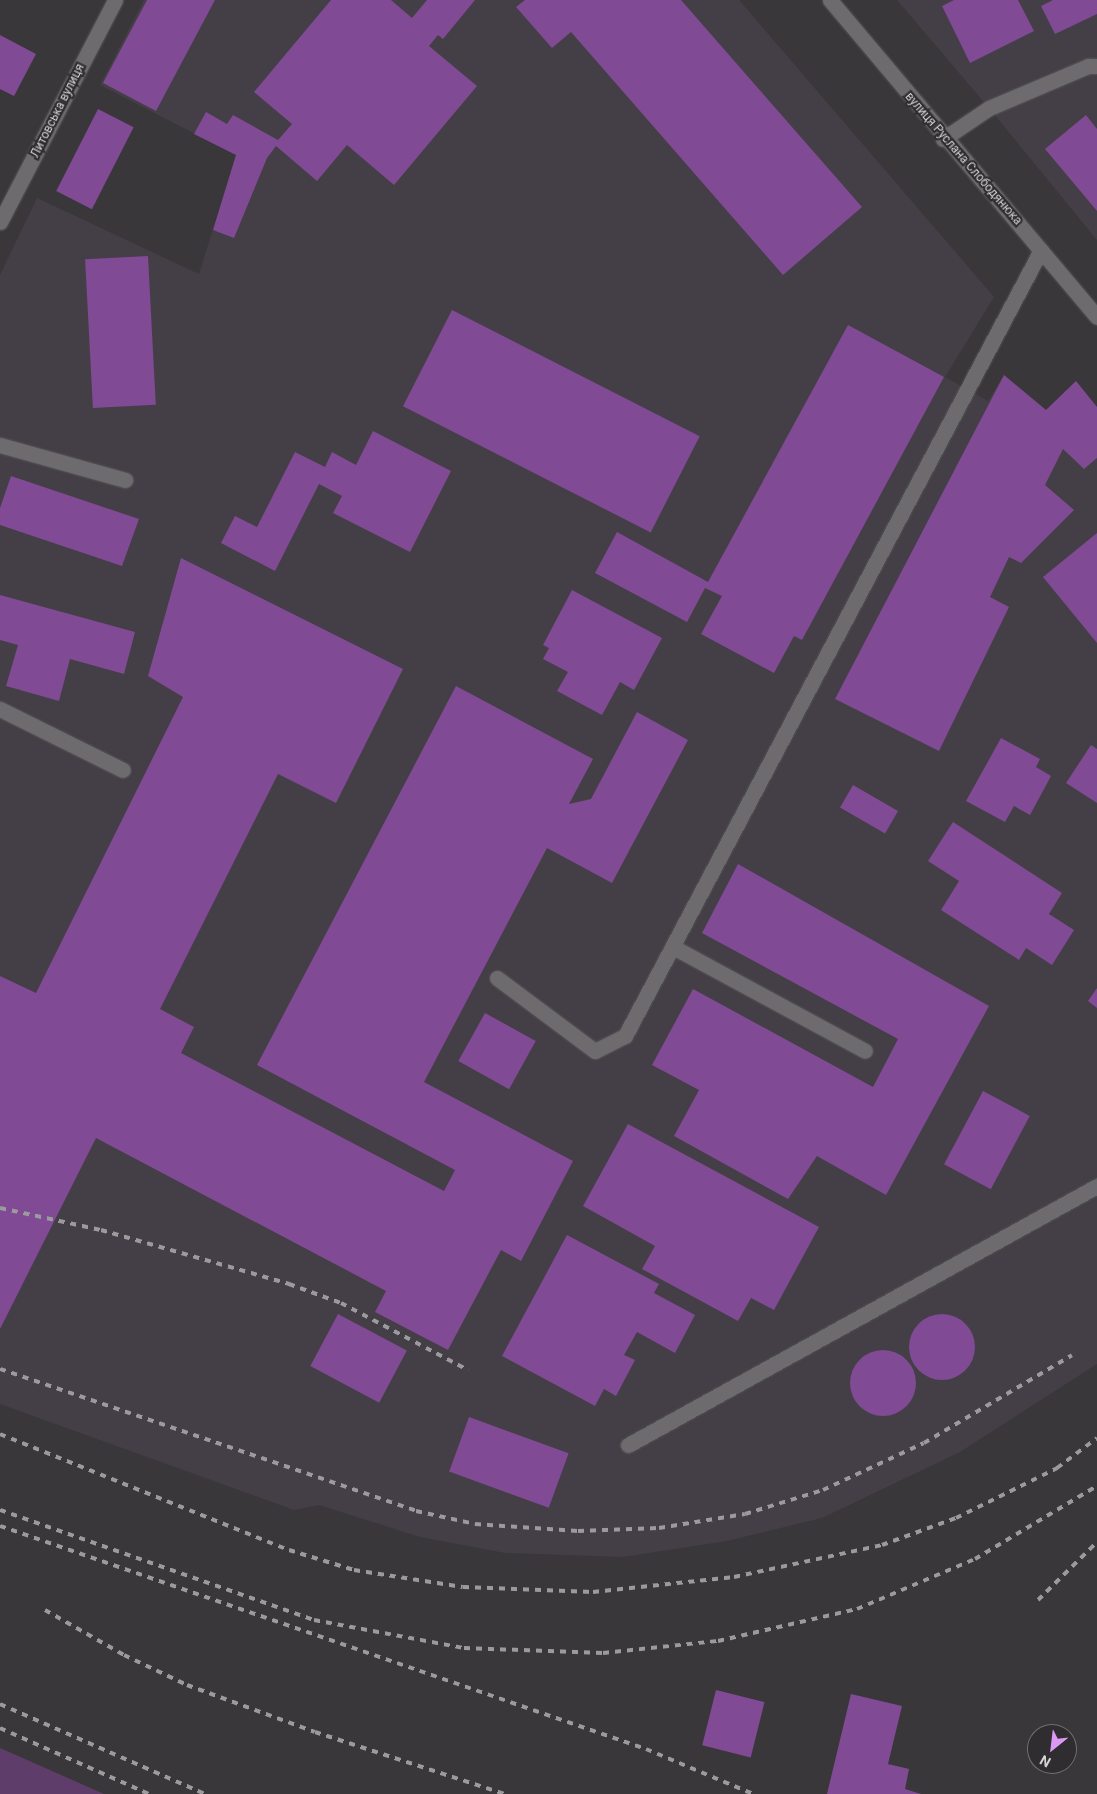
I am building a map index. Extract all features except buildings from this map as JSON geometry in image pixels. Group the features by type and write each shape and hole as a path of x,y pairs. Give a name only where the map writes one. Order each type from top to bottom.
{"street":[{"name":"Литовська вулиця","path":"0,222 115,0"},
{"name":"вулиця Руслана Слободянюка","path":"830,0 944,139 1097,317"},
{"path":"944,139 989,108 1088,66 1097,66"},
{"path":"497,978 594,1051 625,1036 1041,250"},
{"path":"0,445 125,480"},
{"path":"0,709 123,770"},
{"path":"673,947 865,1051"},
{"path":"628,1445 1097,1186"}],"shaded area":[{"path":"144,0 739,0 994,297 945,377 988,401 1004,375 1046,410 1076,381 1097,407 1097,1364 960,1452 822,1518 727,1541 623,1557 505,1553 420,1537 319,1505 294,1510 0,1404 0,275 37,198 199,274 236,155 100,85"},
{"path":"897,0 1097,0 1097,240 989,108"},
{"path":"0,1748 25,1759 104,1794 0,1794"}],"railway":[{"path":"0,1208 101,1230 289,1284 341,1303 468,1370"},
{"path":"0,1369 416,1511 475,1524 578,1531 659,1528 745,1514 823,1490 924,1443 1072,1355"},
{"path":"0,1434 289,1550 354,1570 463,1587 593,1592 734,1577 882,1545 956,1518 1057,1468 1097,1438"},
{"path":"0,1510 314,1620 464,1648 603,1653 718,1641 857,1609 975,1559 1097,1486"},
{"path":"0,1526 646,1749 753,1794"},
{"path":"1038,1600 1097,1542"},
{"path":"45,1610 124,1655 187,1685 315,1732 505,1794"},
{"path":"0,1704 205,1794"},
{"path":"0,1728 149,1794"}]}
